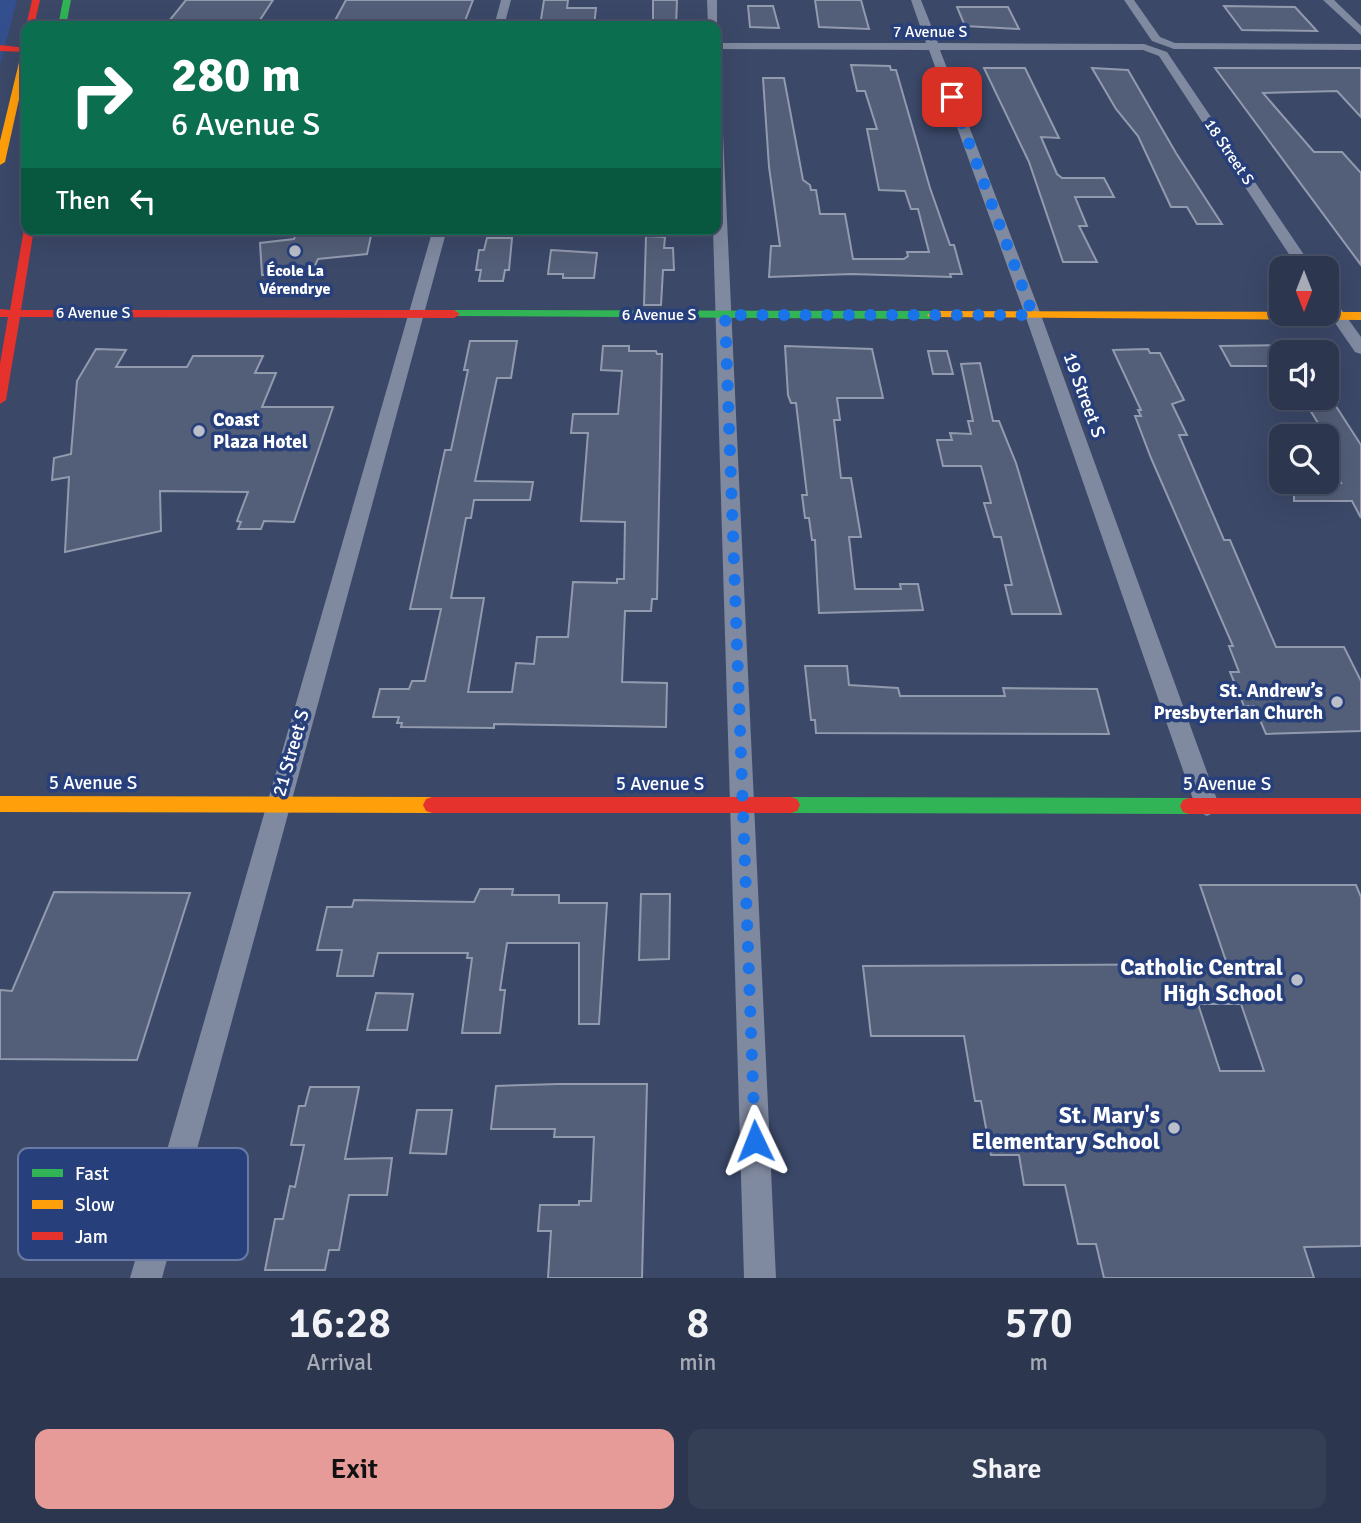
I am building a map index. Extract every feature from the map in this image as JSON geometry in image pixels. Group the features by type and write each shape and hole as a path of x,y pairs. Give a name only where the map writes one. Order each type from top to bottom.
{"main road":[{"path":"31,21 36,0"},
{"path":"63,21 67,0"},
{"path":"0,39 21,41"},
{"path":"0,48 21,50"},
{"path":"0,162 21,72"},
{"path":"0,400 7,313 27,235"},
{"name":"6 Avenue S","path":"7,313 1269,316"},
{"name":"6 Avenue S","path":"1339,316 1361,316"},
{"name":"5 Avenue S","path":"0,804 1361,806"}],"street":[{"path":"500,21 506,0"},
{"path":"712,0 713,21"},
{"name":"19 Street S","path":"916,0 1033,315 1207,805"},
{"path":"1129,0 1156,39 1174,46 1361,47"},
{"path":"1328,0 1361,32"},
{"name":"7 Avenue S","path":"721,46 1144,47"},
{"name":"18 Street S","path":"1144,47 1163,54 1298,256"},
{"path":"721,225 760,1278"},
{"name":"21 Street S","path":"182,1148 438,235"},
{"path":"1339,317 1361,349"},
{"name":"21 Street S","path":"146,1278 151,1260"}],"shaded area":[{"path":"0,0 17,0 0,66"}],"building":[{"path":"186,0 273,0 259,21 169,21"},
{"path":"346,0 473,0 465,21 335,21"},
{"path":"544,0 568,0 567,8 596,8 595,21 541,21"},
{"path":"653,0 677,0 676,21 653,21"},
{"path":"815,0 861,0 869,29 819,27"},
{"path":"748,6 773,6 779,28 750,27"},
{"path":"1224,6 1295,7 1317,31 1242,30"},
{"path":"957,7 1008,7 1019,29 965,26"},
{"path":"851,65 890,66 891,70 896,70 930,188 950,245 954,245 962,274 950,274 951,277 851,274 769,277 771,246 780,246 769,167 763,78 784,78 803,180 810,185 811,190 816,190 820,214 845,214 853,259 904,259 908,256 907,252 929,252 918,209 911,209 905,191 879,190 867,129 877,129 865,91 857,91"},
{"path":"984,68 1025,68 1059,138 1041,137 1057,174 1062,178 1104,178 1114,197 1075,197 1087,226 1079,226 1097,262 1063,262 1029,162"},
{"path":"1092,68 1128,70 1176,153 1222,224 1197,224 1187,207 1171,207 1138,136 1116,109"},
{"path":"1215,68 1361,68 1361,117 1337,91 1263,93 1314,152 1342,152 1361,173 1361,265"},
{"name":"École La Vérendrye","path":"296,235 371,235 367,254 318,259 313,270 305,269 304,273 262,275 260,243 294,239"},
{"path":"646,236 665,237 664,248 673,248 674,270 663,270 661,305 644,305"},
{"path":"487,238 512,238 509,270 505,270 503,281 479,281 481,270 476,270 479,250 484,250"},
{"path":"551,250 597,253 594,278 563,278 563,274 548,274"},
{"path":"470,341 517,341 511,378 497,378 475,481 533,482 530,500 474,500 471,518 466,518 451,598 484,598 468,692 512,692 516,663 534,664 537,637 568,637 573,582 617,583 617,579 624,579 625,522 581,521 588,433 571,433 573,414 618,414 622,371 601,370 603,346 629,346 629,351 656,351 657,354 662,354 657,599 652,599 651,611 625,611 622,682 667,683 666,727 494,724 494,728 401,727 402,723 397,723 399,717 373,717 380,689 409,689 412,681 425,681 441,609 410,609 445,450 451,450 468,370 464,370"},
{"path":"1269,345 1269,366 1231,366 1220,346"},
{"path":"785,346 872,349 883,398 837,398 840,420 834,420 841,478 851,478 861,537 849,537 855,589 901,589 900,584 918,584 923,610 819,613 815,540 812,540 809,518 805,518 802,495 807,495 796,403 791,403 788,395"},
{"name":"Coast Plaza Hotel","path":"96,349 126,350 116,367 187,367 193,356 263,356 255,373 276,373 262,407 333,407 294,522 264,521 261,529 238,529 241,522 237,521 248,492 160,491 161,531 65,552 69,477 52,480 54,458 71,454 77,381"},
{"path":"1148,349 1150,353 1160,353 1184,400 1172,404 1187,435 1179,435 1224,540 1230,540 1276,647 1344,647 1361,681 1361,731 1266,734 1254,706 1244,706 1230,672 1239,672 1229,646 1233,646 1151,458 1135,416 1141,416 1138,410 1141,410 1113,350"},
{"path":"928,351 947,351 953,374 933,374"},
{"path":"980,363 993,421 999,421 1016,463 1061,614 1012,614 1005,585 1012,585 1001,537 994,537 984,503 991,503 981,466 943,466 937,440 952,440 950,433 971,434 968,421 973,421 961,364"},
{"path":"1310,410 1338,410 1361,445 1361,518 1352,501 1294,501 1294,494 1339,494 1339,424 1319,424"},
{"path":"805,666 847,666 849,685 898,688 900,696 1005,696 1003,688 1097,689 1109,734 816,733 815,720 811,720"},
{"name":"St. Mary's Elementary School","path":"1200,885 1356,885 1361,897 1361,1246 1304,1247 1314,1278 1104,1278 1096,1244 1078,1244 1065,1185 1024,1185 1019,1155 991,1155 981,1101 975,1101 964,1036 871,1036 863,966 1227,964","holes":["1198,1004 1241,1004 1264,1071 1220,1071"]},
{"path":"480,889 513,889 512,895 559,895 559,903 607,903 599,1024 579,1024 579,943 507,943 500,990 505,990 500,1033 462,1033 472,958 467,958 468,953 378,953 373,976 337,976 342,950 317,950 327,907 352,907 354,900 474,902"},
{"path":"54,892 190,893 137,1060 0,1059 0,990 12,991"},
{"path":"641,894 670,894 669,959 639,960"},
{"path":"376,993 413,994 407,1030 367,1030"},
{"path":"647,1084 642,1278 548,1278 551,1231 538,1231 540,1205 579,1205 579,1201 591,1201 594,1137 554,1137 555,1129 491,1129 496,1086"},
{"path":"310,1087 359,1087 345,1159 392,1158 387,1195 349,1195 339,1250 329,1250 325,1270 265,1270 275,1219 283,1219 290,1186 295,1187 304,1145 291,1145 299,1106 305,1106"},
{"path":"417,1110 452,1110 446,1154 410,1153"}],"traffic: fast":[{"path":"63,21 67,0"},
{"path":"454,314 933,315"},
{"path":"791,805 1189,806"}],"traffic: slow":[{"path":"0,162 21,72"},
{"path":"933,315 1361,316"},
{"path":"0,804 432,805"}],"traffic: jam":[{"path":"31,21 36,0"},
{"path":"0,48 21,50"},
{"path":"0,400 28,235"},
{"path":"0,313 454,314"},
{"path":"432,805 791,805"},
{"path":"1189,806 1361,806"}],"place":[{"name":"École La Vérendrye","path":"295,251"},
{"name":"Coast Plaza Hotel","path":"199,431"},
{"name":"St. Andrew’s Presbyterian Church","path":"1337,702"},
{"name":"Catholic Central High School","path":"1297,980"},
{"name":"St. Mary's Elementary School","path":"1174,1128"}],"route":[{"path":"755,1141 725,315 1033,315 952,97"}]}
